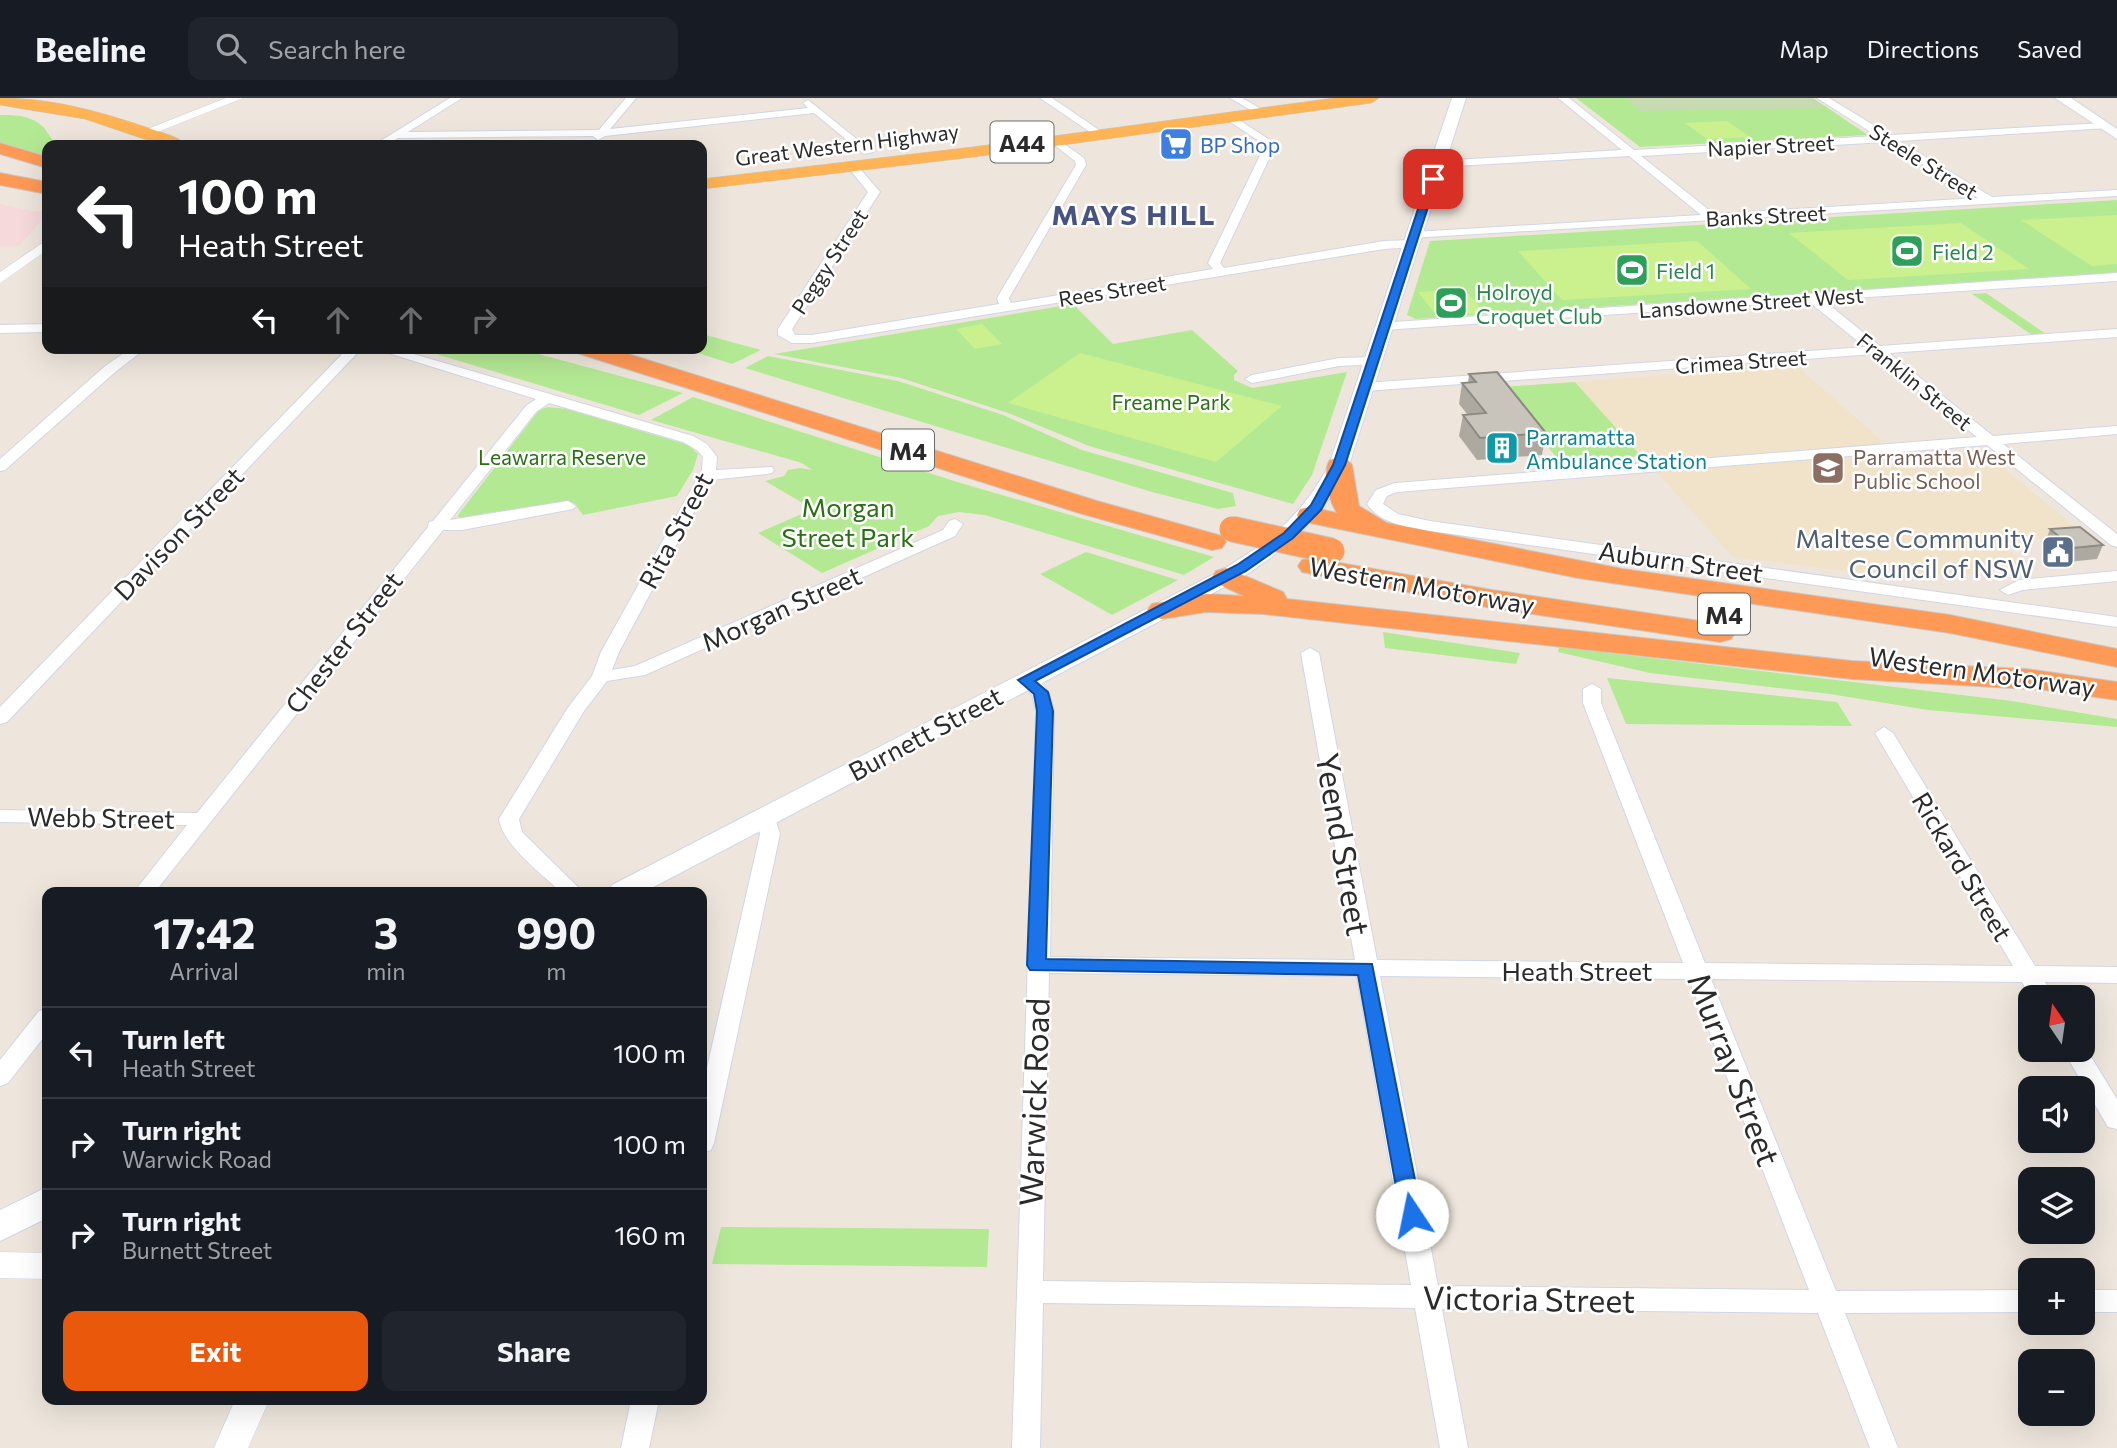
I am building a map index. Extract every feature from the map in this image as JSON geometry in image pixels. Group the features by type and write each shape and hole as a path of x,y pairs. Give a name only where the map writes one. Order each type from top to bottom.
{"highway":[{"name":"Great Western Highway","path":"707,183 1342,98"},
{"name":"Great Western Highway","path":"707,184 1056,141 1371,98"},
{"path":"0,100 45,104 133,140"},
{"path":"0,106 45,104"},
{"path":"0,148 42,161"},
{"path":"0,170 42,177"},
{"path":"0,179 42,187"},
{"name":"Western Motorway","path":"604,354 1075,503 1492,599 2117,691"},
{"name":"Western Motorway","path":"654,354 1077,485 1222,536"},
{"path":"1339,465 1342,499 1350,513 1369,524 1424,540"},
{"path":"1310,515 1424,540 1615,576 1956,627 2074,647 2117,658"},
{"name":"Western Motorway","path":"1322,558 2117,670"},
{"name":"M4","path":"1226,577 1265,595 1319,610"},
{"name":"M4","path":"1162,610 1191,604 1229,603 1319,610 1852,670 2049,681"}],"main road":[{"name":"Burnett Street","path":"631,887 1226,577 1271,549 1310,515 1339,465 1459,98"},
{"path":"2062,98 2112,130"},
{"path":"0,1227 42,1204"}],"street":[{"path":"138,140 237,98"},
{"path":"388,140 457,98"},
{"path":"595,140 631,98"},
{"path":"802,98 868,152"},
{"path":"1045,98 1097,132"},
{"path":"1236,98 1258,110"},
{"path":"1563,98 1712,218"},
{"name":"Steele Street","path":"1822,98 1990,201"},
{"path":"396,135 601,133 816,110"},
{"path":"1221,272 1214,263 1271,144 1230,117"},
{"name":"Napier Street","path":"1438,164 1887,138 2112,130"},
{"path":"1006,307 1003,298 1082,164 1056,141"},
{"name":"Peggy Street","path":"812,339 792,339 785,335 785,329 874,192 852,166"},
{"name":"Banks Street","path":"1413,240 2117,193"},
{"name":"Rees Street","path":"812,339 1413,240"},
{"path":"1,278 42,248"},
{"name":"Lansdowne Street West","path":"1384,326 2117,277"},
{"name":"Franklin Street","path":"1812,298 2117,542"},
{"path":"0,329 42,328"},
{"name":"Crimea Street","path":"1365,387 2117,333"},
{"path":"0,467 109,370 132,354"},
{"name":"Davison Street","path":"0,718 350,354"},
{"name":"Rita Street","path":"398,354 695,442 710,457 711,464 706,476 610,652 601,677 576,709 509,824 515,836 568,887"},
{"path":"1252,379 1339,362 1374,361"},
{"name":"Chester Street","path":"148,887 435,526 531,409 547,398"},
{"path":"1989,440 2117,430"},
{"name":"Auburn Street","path":"1989,440 1395,488 1381,493 1376,504 1381,511 1393,518 1468,532 2117,622"},
{"path":"706,476 766,470"},
{"path":"435,526 462,525 568,506"},
{"name":"Morgan Street","path":"601,677 639,671 949,533 955,524"},
{"path":"2008,590 2019,585 2117,576"},
{"name":"Yeend Street","path":"1310,653 1454,1448"},
{"name":"Warwick Road","path":"1025,680 1041,692 1045,711 1026,1448"},
{"name":"Murray Street","path":"1592,689 1592,703 1884,1448"},
{"name":"Rickard Street","path":"1884,733 2035,985"},
{"name":"Webb Street","path":"0,816 202,819"},
{"path":"707,1120 770,832 766,816"},
{"name":"Heath Street","path":"1037,965 2117,975"},
{"path":"0,1077 42,1023"},
{"path":"2082,1062 2117,1120"},
{"path":"0,1265 42,1266"},
{"name":"Victoria Street","path":"1028,1292 1827,1302 2018,1301"},
{"path":"2095,1301 2117,1301"},
{"path":"232,1448 250,1405"},
{"path":"635,1448 644,1405"}],"shaded area":[{"path":"0,204 42,211 42,220 19,246 0,246"},
{"name":"Parramatta West Public School","path":"1796,365 1903,459 1984,452 2085,535 2000,542 2029,568 1910,579 1733,557 1575,382"}],"green space":[{"path":"1576,98 1813,98 1868,135 1640,147"},
{"path":"1627,98 1811,98 1826,108 1641,111"},
{"path":"0,115 34,120 53,140 42,140 42,157 0,153"},
{"path":"1727,121 1750,137 1707,139 1685,123"},
{"path":"2117,200 2117,273 1416,319 1407,315 1430,241"},
{"path":"2117,215 2117,264 2092,266 2021,220"},
{"name":"Field 2","path":"1961,223 2029,269 1848,280 1789,233"},
{"name":"Field 1","path":"1697,241 1751,289 1562,300 1518,251"},
{"name":"Holroyd Croquet Club","path":"1464,289 1485,313 1437,316 1418,292"},
{"path":"1986,293 2046,334 2032,335 1972,294"},
{"name":"Freame Park","path":"1073,304 1113,344 1192,330 1238,371 1234,380 1252,388 1347,372 1312,475 1293,504 1089,446 1008,413 901,378 774,354"},
{"path":"982,324 1002,344 975,349 956,329"},
{"path":"707,335 761,350 732,364 701,354 707,354"},
{"path":"1080,353 1282,406 1216,462 1008,403"},
{"path":"436,354 538,354 683,393 639,415"},
{"path":"768,356 898,381 1003,415 1082,450 1233,493 1236,506 1218,509 1152,492 745,368"},
{"path":"1575,382 1641,456 1560,462 1500,387"},
{"name":"Morgan Street Park","path":"693,397 954,481 1214,557 1184,575 985,515 959,512 938,516 929,526 822,573 758,533 813,509 765,481 784,476 788,470 812,470 802,463 651,420"},
{"name":"Leawarra Reserve","path":"548,407 567,409 688,445 698,454 693,470 677,496 583,515 574,503 569,502 459,518 458,515 539,410"},
{"path":"1086,552 1178,580 1112,615 1040,574"},
{"path":"1383,632 1520,653 1516,664 1385,648"},
{"path":"1559,647 2012,701 2117,719 2117,727 1928,710 1830,694 1650,673 1558,652"},
{"path":"1607,678 1837,702 1852,726 1626,724"},
{"path":"721,1227 989,1229 987,1267 712,1264"}],"building":[{"path":"1497,372 1546,433 1480,438 1463,415 1486,413 1462,383 1476,382 1469,374"},
{"path":"2080,527 2103,545 2073,548 2050,529"}],"place":[{"name":"BP Shop","path":"1176,144"},
{"name":"Field 2","path":"1907,251"},
{"name":"Field 1","path":"1632,270"},
{"name":"Holroyd Croquet Club","path":"1451,303"},
{"name":"Parramatta Ambulance Station","path":"1502,448"},
{"name":"Parramatta West Public School","path":"1828,468"},
{"name":"Maltese Community Council of NSW","path":"2058,552"}],"district":[{"name":"MAYS HILL","path":"1134,214"}],"route":[{"path":"1412,1215 1366,969 1037,965 1045,704 1038,688 1025,680 1242,568 1288,536 1317,507 1339,465 1433,179"}]}
